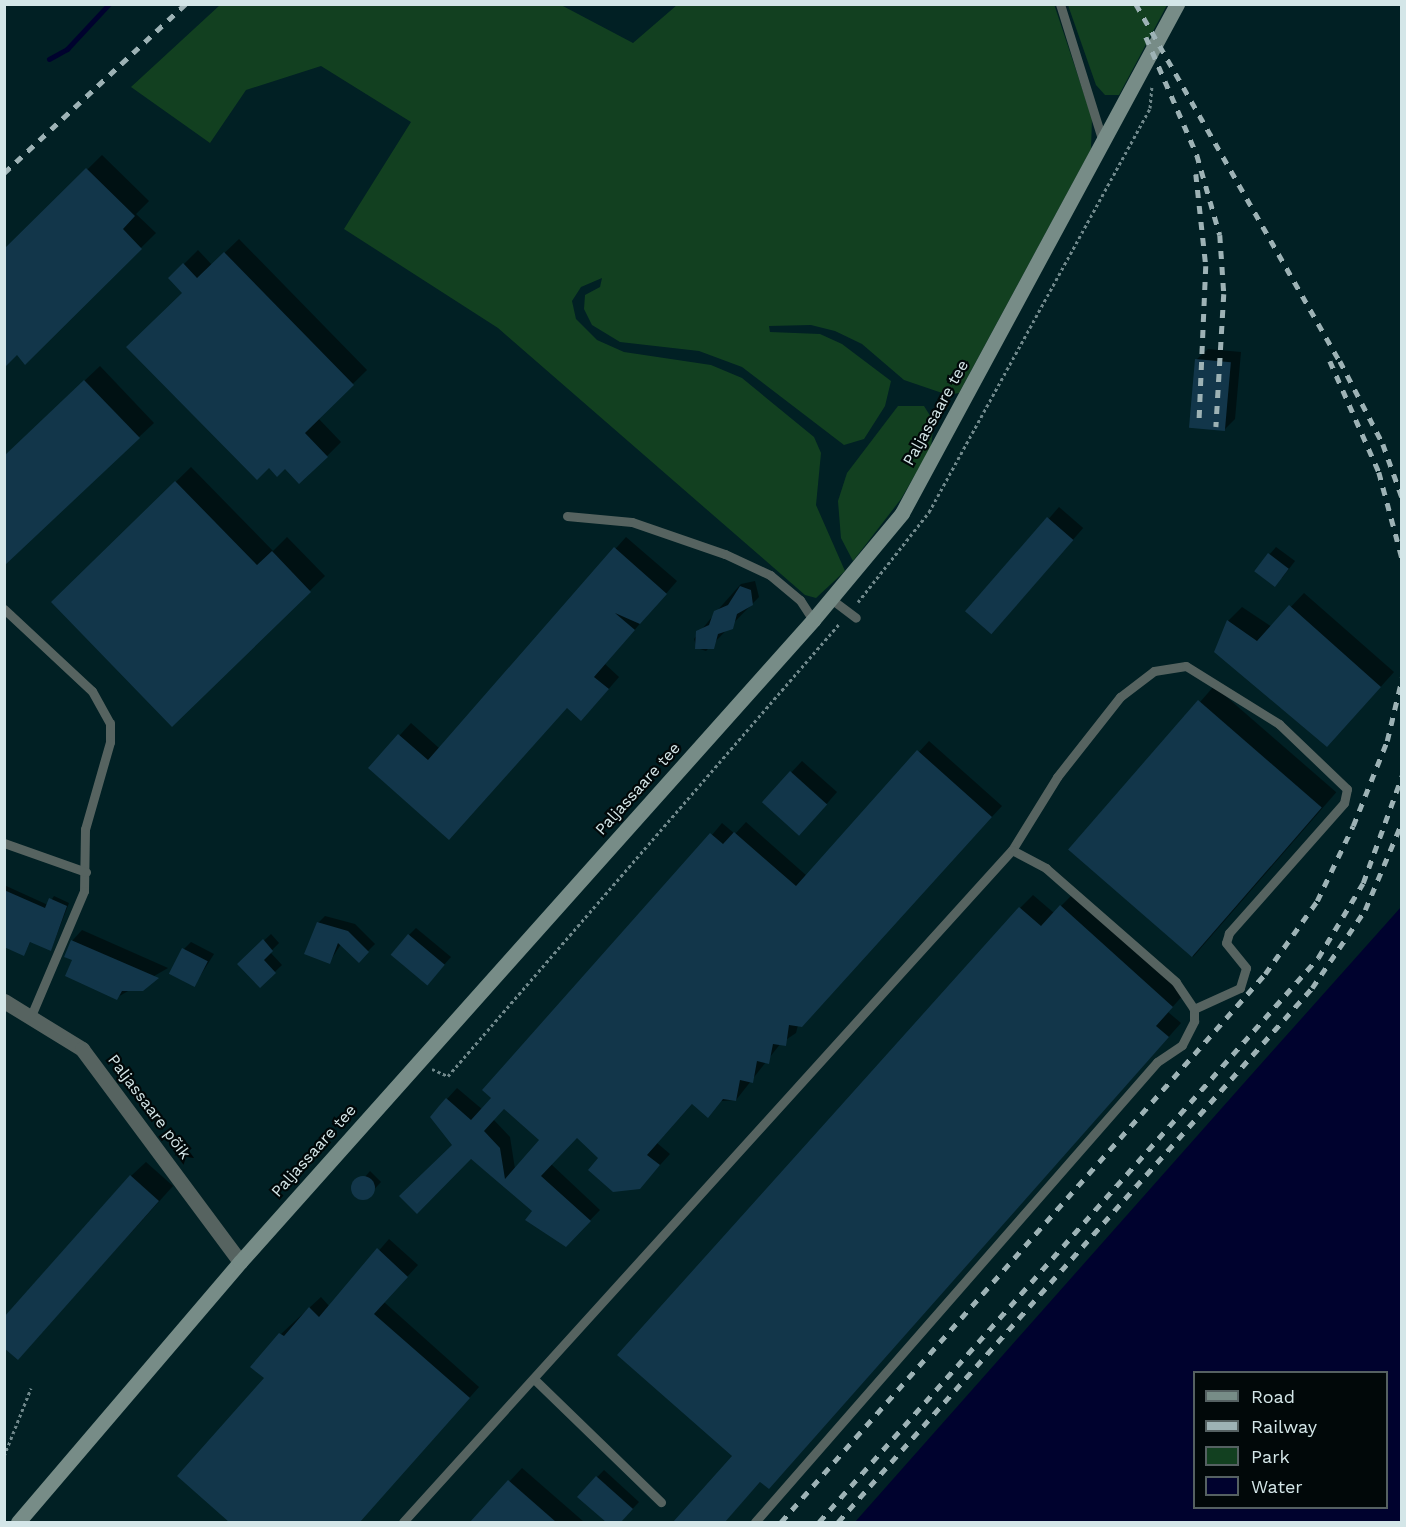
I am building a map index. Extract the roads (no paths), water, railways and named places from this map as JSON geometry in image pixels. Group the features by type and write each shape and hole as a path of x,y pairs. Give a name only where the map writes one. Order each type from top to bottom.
{"street":[{"name":"Paljassaare tee","path":"18,1522 240,1262 813,620 902,513 1177,4"},
{"name":"Paljassaare põik","path":"4,1001 82,1049 240,1262"}],"lane":[{"path":"1060,4 1103,142"},
{"path":"567,516 632,522 725,554 770,575 800,600 813,620"},
{"path":"831,599 856,618"},
{"path":"4,609 92,691 110,723 110,742 85,829 84,891 31,1016"},
{"path":"404,1522 1012,850 1057,777 1120,697 1154,671 1186,666 1279,724 1347,789 1344,803 1229,933 1226,943 1246,968 1240,988 1194,1009 1182,1046 1158,1062 755,1522"},
{"path":"4,843 86,872"},
{"path":"1012,850 1046,868 1176,982 1194,1009"},
{"path":"534,1378 661,1502"}],"water":[{"path":"1401,907 1401,1522 855,1522 1244,1083"}],"waterway":[{"path":"49,59 67,49 109,4"}],"railway":[{"path":"4,173 185,4"},
{"path":"1136,4 1340,361 1383,444 1402,497"},
{"path":"1146,37 1197,155 1220,235 1224,294 1216,427"},
{"path":"1196,174 1206,266 1199,425"},
{"path":"1330,361 1379,472 1402,558"},
{"path":"781,1522 1265,974 1317,901 1353,826 1387,741 1402,678"},
{"path":"819,1522 1318,958 1363,883 1402,776"},
{"path":"838,1522 1312,988 1365,910 1402,822"}]}
